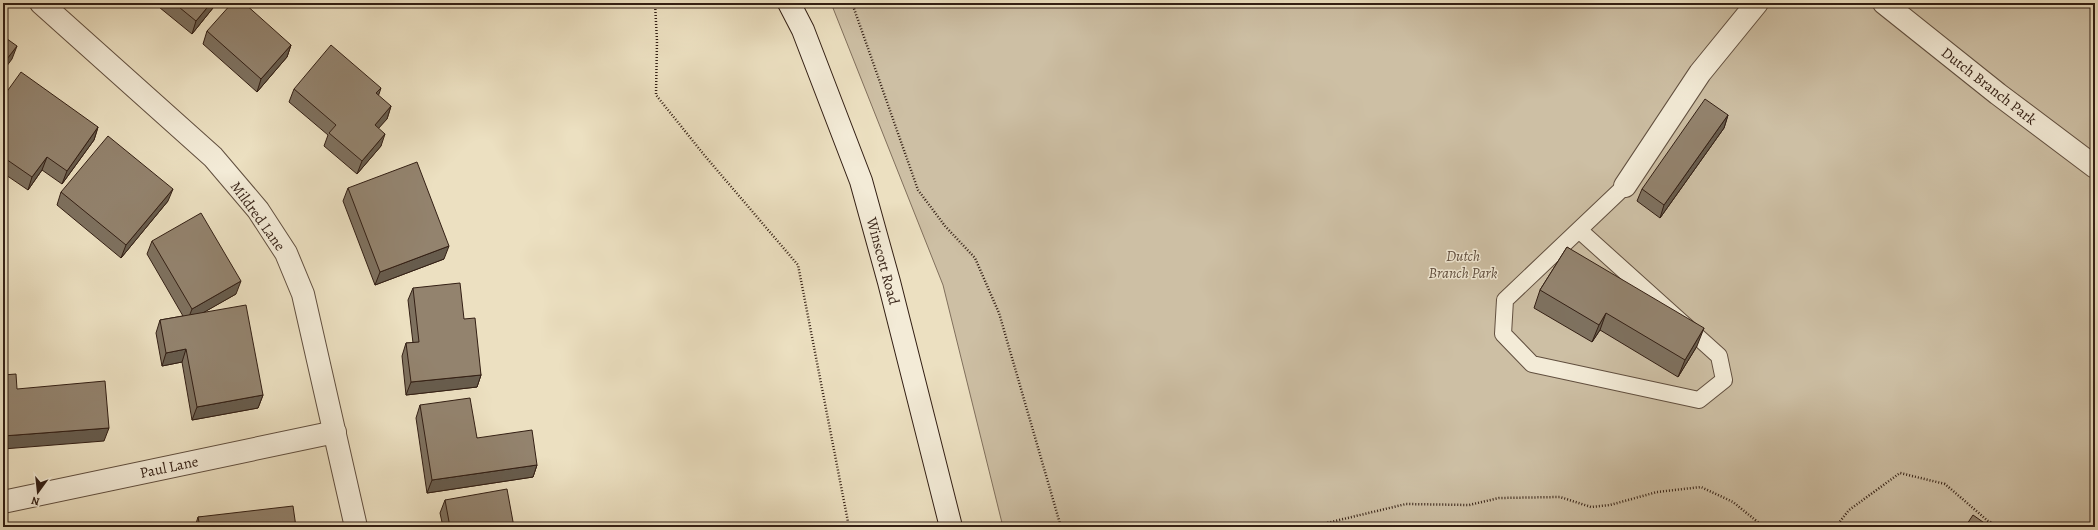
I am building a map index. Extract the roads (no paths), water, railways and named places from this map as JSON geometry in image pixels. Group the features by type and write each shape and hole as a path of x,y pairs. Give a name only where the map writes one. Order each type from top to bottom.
{"street":[{"name":"Mildred Lane","path":"42,3 213,157 258,210 286,254 303,294 356,527"},
{"name":"Winscott Road","path":"789,3 803,30 861,181 891,289 951,527"},
{"path":"1625,186 1700,73 1757,3"},
{"name":"Dutch Branch Park","path":"1884,3 1998,94 2095,167"},
{"name":"Paul Lane","path":"3,502 335,432"}],"lane":[{"path":"1579,230 1719,356 1724,380 1699,400 1532,364 1503,334 1505,300 1625,186"}]}
